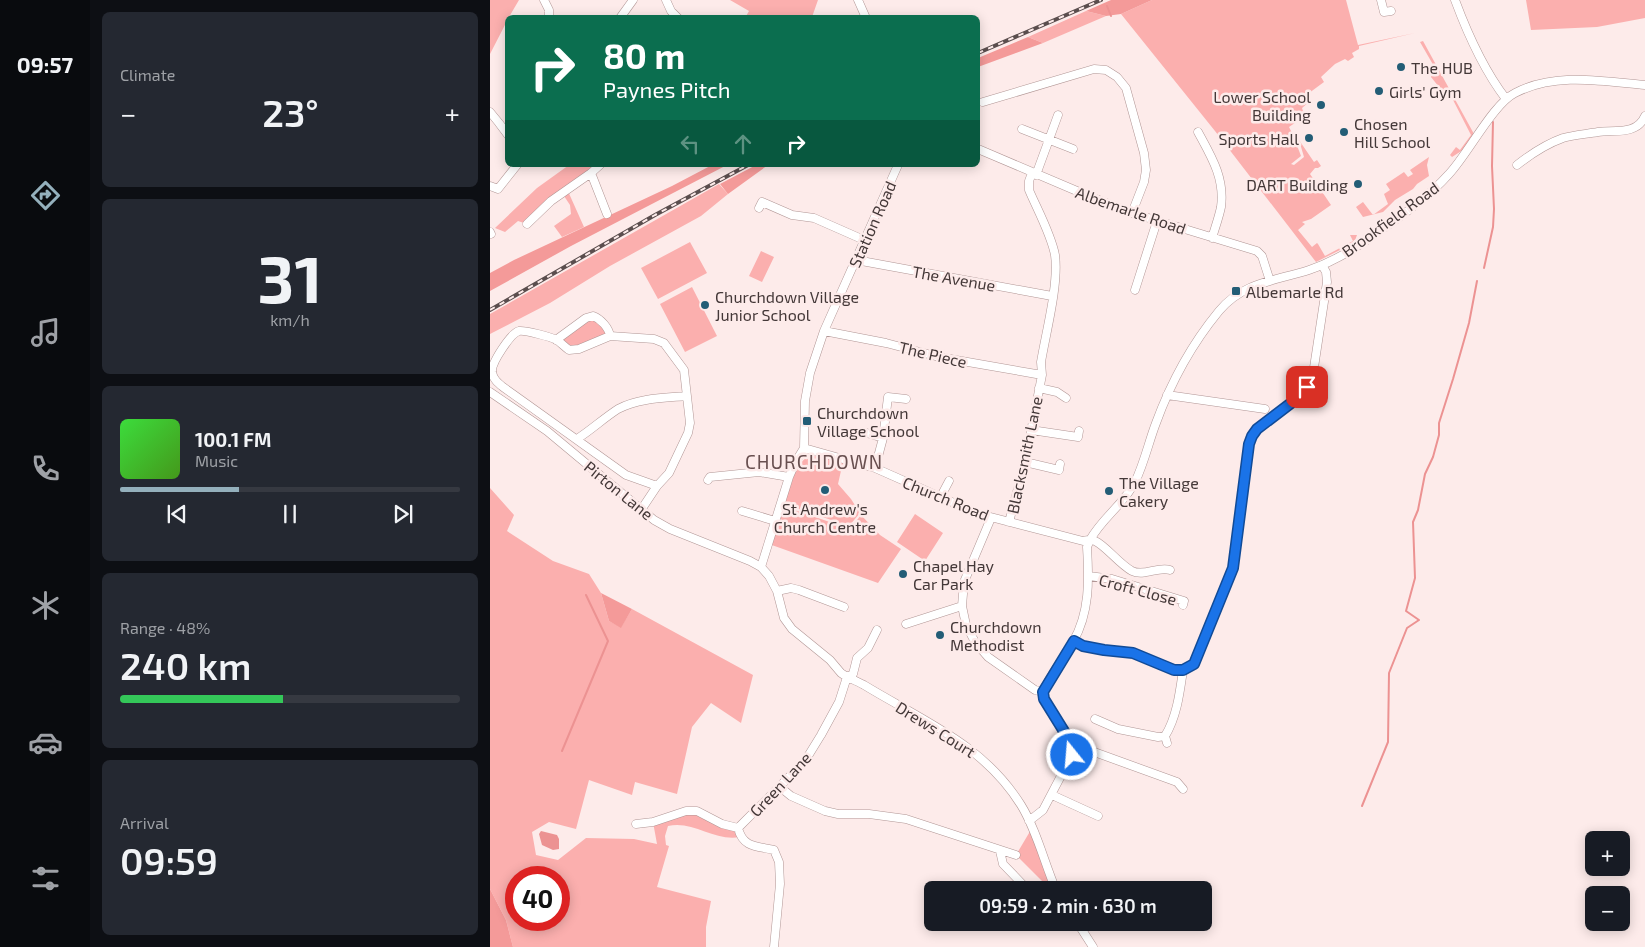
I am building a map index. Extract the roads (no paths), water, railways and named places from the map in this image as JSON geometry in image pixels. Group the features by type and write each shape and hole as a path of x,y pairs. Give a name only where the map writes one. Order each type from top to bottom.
{"street":[{"path":"622,15 634,0"},
{"path":"666,0 675,15"},
{"path":"858,0 865,15"},
{"path":"1382,0 1384,12 1390,11"},
{"path":"1455,0 1463,22 1486,69 1506,99"},
{"path":"542,1 548,10 549,15"},
{"path":"983,102 1094,69 1106,70 1117,77 1126,88 1144,153 1146,170 1144,182 1132,213"},
{"name":"Brookfield Road","path":"1090,540 1135,482 1167,395 1190,350 1219,311 1232,298 1247,288 1322,265 1360,244 1436,187 1463,158 1506,99 1514,93 1548,82 1566,79 1645,85"},
{"path":"491,114 505,131"},
{"name":"Blacksmith Lane","path":"1009,522 1025,462 1042,375 1041,362 1056,274 1055,254 1029,190 1029,181 1034,174 1058,115"},
{"path":"1519,160 1536,150 1564,138 1598,132 1624,131 1634,128 1644,120"},
{"path":"1022,129 1073,149"},
{"path":"1198,132 1206,139 1219,174 1221,207 1212,238"},
{"name":"Albemarle Road","path":"980,150 1034,174 1132,213 1257,251 1262,256 1270,281"},
{"path":"497,190 514,167"},
{"path":"528,224 551,201 598,167"},
{"name":"Station Road","path":"761,567 789,477 804,448 805,401 810,373 824,331 897,167"},
{"path":"592,173 607,214"},
{"path":"759,208 762,202 792,215 814,218 864,240"},
{"path":"1135,290 1157,221"},
{"name":"The Avenue","path":"856,260 1052,296"},
{"path":"1074,641 1083,646 1133,653 1174,670 1183,670 1194,664 1233,568 1249,444 1252,436 1257,429 1299,397 1307,387 1313,374 1327,282 1326,272 1322,265"},
{"path":"556,340 586,318 593,316 599,318 610,331 610,336"},
{"path":"641,510 657,486 669,473 688,433 690,423 684,370 664,343 654,339 610,336 579,349 569,350 556,340 524,331 518,331 512,335 493,363 494,379 626,474 657,486"},
{"name":"The Piece","path":"824,331 886,343 939,358 1042,375"},
{"name":"Blacksmith Lane","path":"1039,388 1057,392 1066,398"},
{"name":"Pirton Lane","path":"490,392 546,430 641,510 670,529 761,567"},
{"path":"1167,395 1265,409"},
{"path":"578,440 618,410 630,405 642,401 687,396"},
{"path":"875,468 883,438 888,397 906,399"},
{"path":"1031,430 1078,437"},
{"path":"867,434 883,438"},
{"name":"Church Road","path":"804,448 875,468 940,498 990,518 1083,541 1090,540"},
{"path":"1025,462 1059,470"},
{"path":"709,476 759,472 789,477"},
{"path":"940,498 949,481"},
{"path":"745,515 775,521"},
{"path":"990,518 964,582 962,606 966,625 973,638 988,657 1035,690 1043,692"},
{"path":"1029,821 1043,810 1072,755 1070,741 1044,699 1043,692 1074,641 1084,613 1088,594 1087,547 1090,540 1096,541 1133,572 1166,567"},
{"path":"761,567 769,576 777,591 784,618 792,629 830,660 847,677"},
{"name":"Croft Close","path":"1089,576 1112,579 1139,587 1184,601 1183,605"},
{"path":"777,591 791,588 844,607"},
{"path":"906,624 962,606"},
{"name":"Green Lane","path":"738,828 805,761 822,735 839,702 847,677 852,674 857,658 868,648 877,630"},
{"path":"1097,723 1166,739 1180,696 1183,670"},
{"name":"Drews Court","path":"847,677 940,730 975,752 992,767 1006,783 1022,807 1052,881"},
{"path":"1072,748 1086,749 1177,782 1183,789"},
{"path":"780,787 791,796 825,811 838,814 869,814 906,819 1016,855"},
{"path":"1052,795 1098,816"},
{"path":"636,824 653,822 686,811 696,811 722,824 738,828 740,837 746,844 774,850 780,862 780,884 774,947"},
{"path":"1000,850 1003,864 1019,881"},
{"path":"1083,931 1093,947"}],"waterway":[{"path":"1107,6 1111,16"},
{"path":"1484,268 1493,227 1493,122"},
{"path":"1362,806 1388,742 1389,673 1407,628 1419,620 1406,611 1415,578 1413,522 1418,510 1425,474 1433,457 1439,435 1439,423 1469,323 1477,281"},
{"path":"562,751 608,641 586,595"}],"railway":[{"path":"980,52 1101,0"},
{"path":"490,310 655,215 744,167"}],"place":[{"name":"The HUB","path":"1401,67"},
{"name":"Girls' Gym","path":"1379,91"},
{"name":"Lower School Building","path":"1321,105"},
{"name":"Chosen Hill School","path":"1344,132"},
{"name":"Sports Hall","path":"1309,138"},
{"name":"DART Building","path":"1358,184"},
{"name":"Albemarle Rd","path":"1236,291"},
{"name":"Churchdown Village Junior School","path":"705,305"},
{"name":"Churchdown Village School","path":"807,421"},
{"name":"St Andrew's Church Centre","path":"825,490"},
{"name":"The Village Cakery","path":"1109,491"},
{"name":"Chapel Hay Car Park","path":"903,574"},
{"name":"Churchdown Methodist","path":"940,635"}],"district":[{"name":"CHURCHDOWN","path":"814,461"}]}
